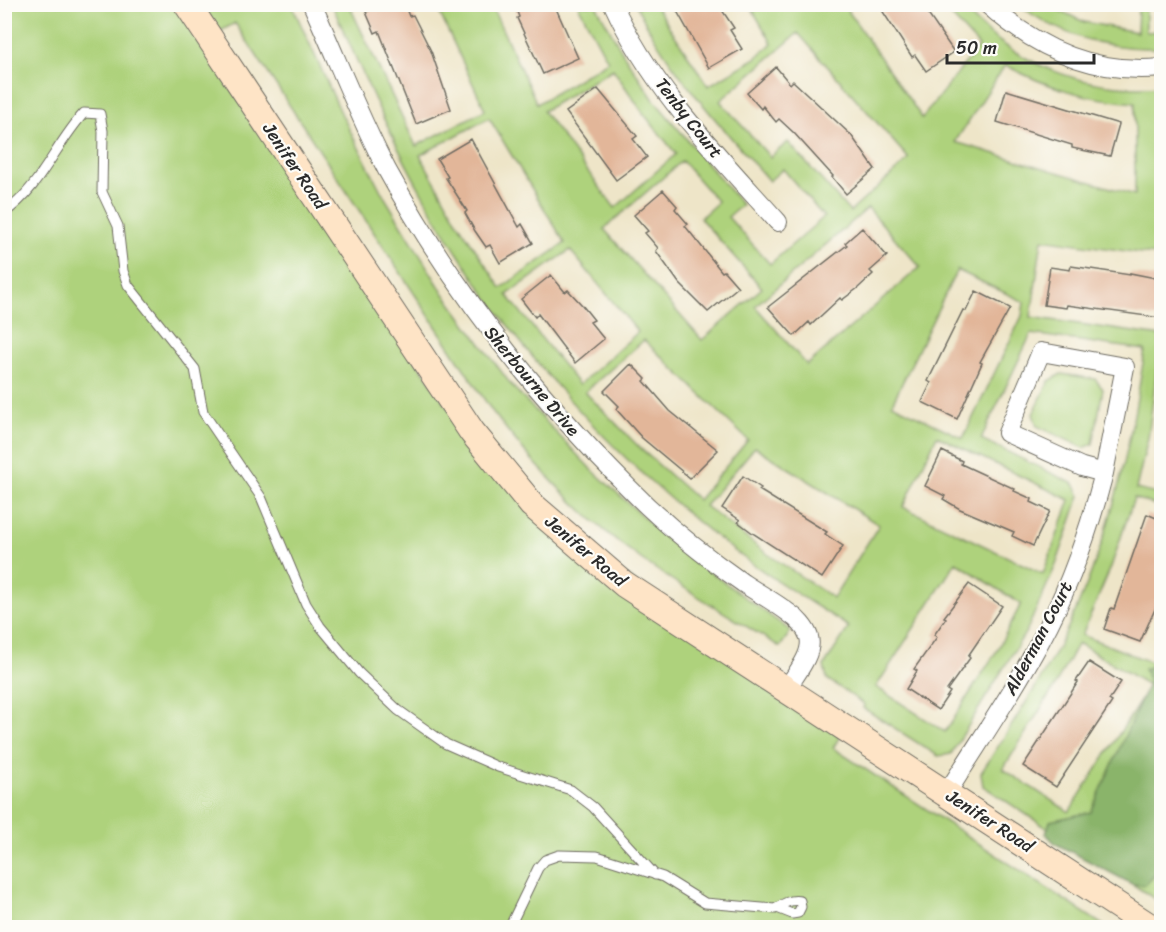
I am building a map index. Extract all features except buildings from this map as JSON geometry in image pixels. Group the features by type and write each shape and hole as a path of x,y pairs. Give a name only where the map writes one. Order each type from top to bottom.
{"street":[{"name":"Jenifer Road","path":"187,4 472,432 503,473 532,505 624,584 1152,927"},
{"name":"Sherbourne Drive","path":"312,4 397,188 426,238 468,302 516,366 577,436 639,498 710,558 790,613 802,625 809,637 810,649 786,690"},
{"name":"Tenby Court","path":"614,4 649,67 682,115 778,222"},
{"path":"987,4 1017,29 1070,57 1127,69 1161,68"},
{"name":"Alderman Court","path":"947,793 1051,620 1090,528 1104,473 1125,367 1041,352 1007,433 1082,467 1104,473"}],"lane":[{"path":"4,213 19,202 35,185 84,113 100,114 103,131 102,192 118,226 125,278 166,335 195,369 203,412 261,497 306,604 320,626 378,693 423,731 468,755 571,790 592,807 655,875"},
{"path":"509,927 537,868 545,860 559,855 597,856 655,875 687,890 705,903 759,910 777,908"}],"green space":[{"path":"5,4 175,5 495,477 840,736 833,748 1106,927 5,928"},
{"path":"749,4 844,5 922,118 979,46 941,5 961,5 1002,43 1051,70 1078,79 1105,84 1133,87 1161,86 1161,256 1042,239 1031,317 1161,336 1148,438 1136,489 1161,495 1161,507 1134,498 1111,567 1082,635 1158,665 1161,658 1161,903 983,786 981,773 1054,654 1088,580 1119,484 1134,418 1145,350 1031,334 981,439 1074,484 1080,496 1056,565 1027,630 951,754 938,756 863,708 864,704 827,679 824,666 849,627 750,562 689,515 644,476 602,434 561,391 523,345 487,298 454,248 411,174 332,5 360,5 351,9 416,146 485,110 436,5 491,5 537,104 608,61 578,5 596,5 624,55 654,100 742,205 728,217 770,264 824,217 783,169 769,181 680,75 664,53 636,5 655,5 708,86 756,58 772,43","holes":["798,33 909,159 850,212 788,142 770,157 720,101","1005,65 1068,91 1100,99 1135,103 1135,195 955,142","613,69 643,113 676,154 615,208 543,111","489,118 565,243 501,288 458,223 420,155","682,161 718,202 700,218 762,288 702,340 604,229","868,208 920,267 807,365 755,306","570,250 638,332 579,385 507,295","957,270 1024,302 1022,316 963,438 892,404","644,340 748,440 698,500 641,449 585,392","937,436 1070,500 1043,574 903,507","755,447 879,525 833,598 766,553 705,506","956,562 1021,604 996,652 945,732 876,687","1078,643 1150,686 1069,812 1003,769 1053,689"]},
{"path":"202,5 292,5 343,117 382,193 442,291 512,386 589,467 676,547 791,631 780,647 641,559 580,509 543,472 492,411 235,23 219,32"},
{"path":"1019,5 1048,5 1084,22 1137,32 1138,5 1146,5 1146,32 1161,31 1161,48 1123,47 1086,39 1052,26"},
{"path":"1061,374 1095,379 1103,389 1093,444 1084,448 1037,426 1033,414 1049,381"},
{"path":"1161,663 1161,856 1155,875 1145,885 1132,884 1056,844 1046,834 1050,821 1091,812 1149,682 1144,669"}]}
